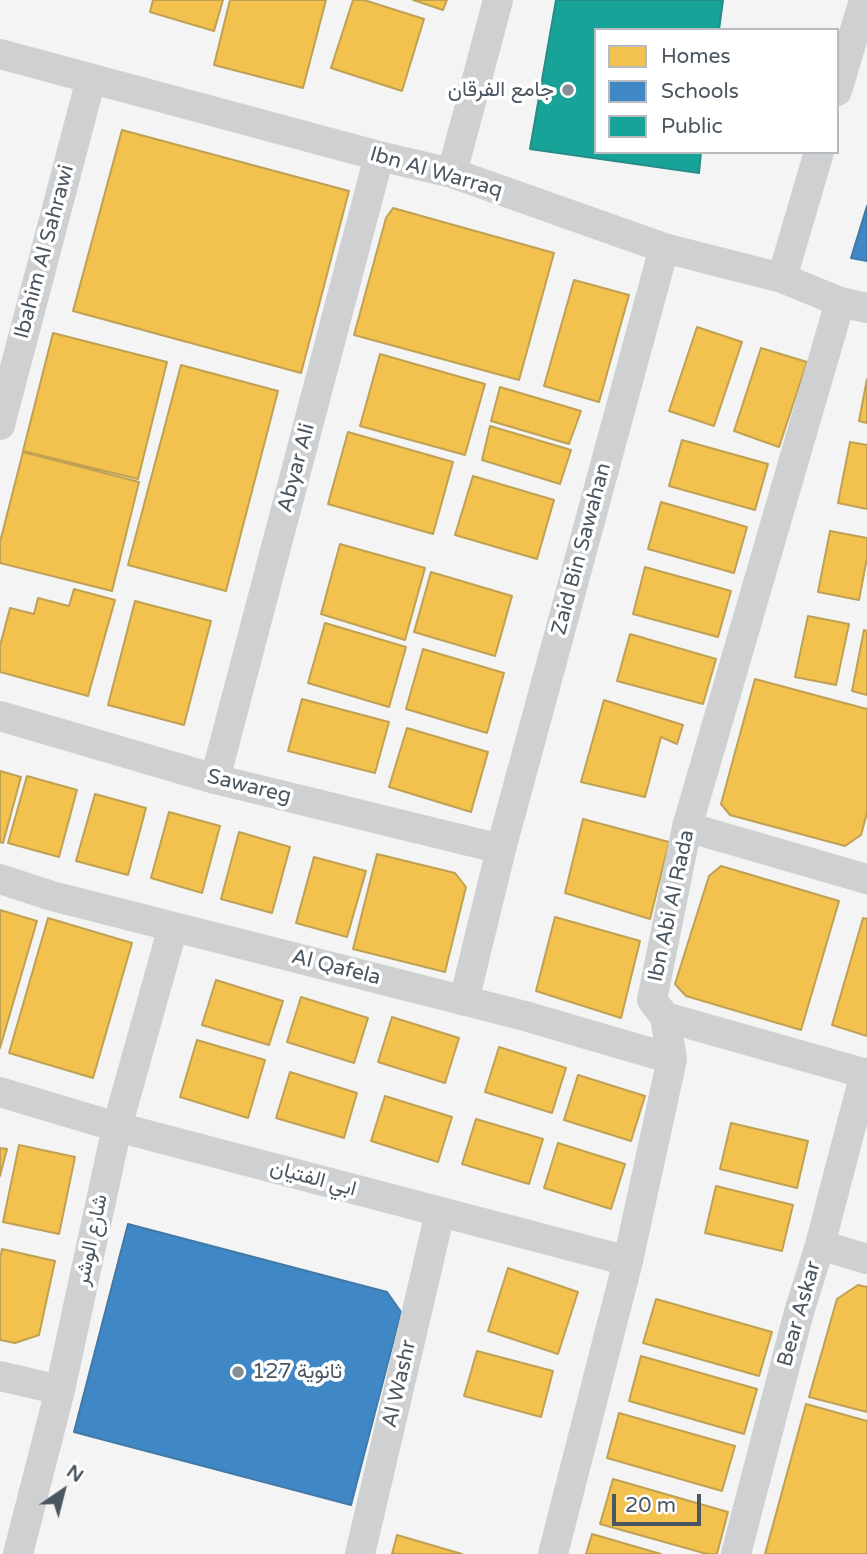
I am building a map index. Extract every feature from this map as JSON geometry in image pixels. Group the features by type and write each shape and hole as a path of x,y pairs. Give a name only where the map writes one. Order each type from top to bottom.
{"street":[{"path":"453,173 498,0"},
{"path":"839,84 864,0"},
{"name":"Ibn Al Warraq","path":"0,54 379,156 453,173 664,248 782,278 854,305"},
{"name":"Ibahim Al Sahrawi","path":"0,425 91,79"},
{"path":"782,278 818,154"},
{"name":"Abyar Ali","path":"215,779 379,156"},
{"name":"Zaid Bin Sawahan","path":"464,1001 501,849 664,248"},
{"name":"Ibn Abi Al Rada","path":"553,1554 628,1261 672,1059 665,1017 652,1000 687,827 854,305"},
{"name":"Sawareg","path":"0,716 215,779 501,849"},
{"path":"687,827 867,879"},
{"name":"Al Qafela","path":"0,879 52,896 464,1001 672,1059"},
{"name":"شارع الوشر","path":"18,1554 60,1390 117,1127 173,927"},
{"path":"665,1017 866,1074"},
{"name":"Bear Askar","path":"736,1554 799,1312 866,1074"},
{"name":"ابي الفتيان","path":"0,1092 117,1127 628,1261"},
{"name":"Al Washr","path":"360,1554 440,1213"},
{"path":"820,1245 867,1259"},
{"path":"0,1376 60,1390"}],"building: Homes":[{"path":"153,0 223,0 214,31 150,12"},
{"path":"230,0 326,0 303,88 214,65"},
{"path":"353,0 364,0 424,19 402,91 331,68"},
{"path":"413,0 447,0 443,10"},
{"path":"122,130 349,191 301,373 73,311"},
{"path":"393,208 554,253 519,380 354,335 386,218"},
{"path":"574,280 629,295 599,402 544,386"},
{"path":"697,327 742,342 714,426 669,411"},
{"path":"53,333 167,362 138,479 23,451"},
{"path":"761,348 807,362 779,447 734,431"},
{"path":"380,354 485,384 465,455 360,426"},
{"path":"181,365 278,391 226,591 128,565"},
{"path":"867,379 867,423 859,421"},
{"path":"500,387 581,411 569,444 491,421"},
{"path":"490,426 571,450 560,484 482,460"},
{"path":"348,432 453,462 433,534 328,504"},
{"path":"682,440 768,464 755,510 669,486"},
{"path":"850,442 867,445 867,509 838,503"},
{"path":"23,452 139,482 112,591 0,563 0,542"},
{"path":"473,476 554,500 537,559 455,535"},
{"path":"661,502 747,527 734,573 648,549"},
{"path":"830,531 867,538 867,558 859,600 818,592"},
{"path":"340,544 425,568 405,640 321,614"},
{"path":"645,567 731,591 718,637 633,614"},
{"path":"431,572 512,596 495,656 414,632"},
{"path":"74,589 115,600 88,696 0,672 0,646 10,608 34,614 38,598 69,606"},
{"path":"135,601 211,621 184,725 108,705"},
{"path":"808,616 849,624 836,685 795,677"},
{"path":"325,623 406,647 389,707 308,683"},
{"path":"864,630 867,631 867,695 852,691"},
{"path":"630,634 716,659 703,704 617,681"},
{"path":"423,649 504,673 487,733 406,709"},
{"path":"755,679 867,709 867,813 861,835 845,846 730,815 721,804"},
{"path":"302,699 389,722 375,773 288,751"},
{"path":"604,700 683,725 677,744 661,737 645,797 581,782"},
{"path":"407,728 488,752 471,812 389,787"},
{"path":"0,771 21,777 3,843 0,842"},
{"path":"27,776 77,790 59,857 8,843"},
{"path":"95,794 146,808 128,875 76,861"},
{"path":"169,812 220,826 202,893 151,878"},
{"path":"583,819 669,842 650,919 565,893"},
{"path":"239,832 290,847 272,913 221,899"},
{"path":"377,854 455,873 466,887 445,972 353,949"},
{"path":"314,857 366,871 347,937 296,923"},
{"path":"721,866 839,901 801,1030 686,996 675,984 709,876"},
{"path":"0,910 37,921 0,1048"},
{"path":"555,917 640,941 621,1018 536,991"},
{"path":"48,918 132,943 93,1078 9,1053"},
{"path":"863,918 867,919 867,1036 832,1025"},
{"path":"216,980 283,1001 269,1045 202,1025"},
{"path":"301,997 368,1018 354,1063 287,1042"},
{"path":"392,1017 459,1038 445,1083 378,1062"},
{"path":"197,1040 265,1060 248,1118 180,1097"},
{"path":"499,1047 566,1068 552,1113 485,1092"},
{"path":"290,1072 357,1093 344,1138 276,1118"},
{"path":"578,1075 645,1096 631,1141 564,1120"},
{"path":"385,1096 452,1117 438,1162 371,1141"},
{"path":"476,1119 543,1139 529,1184 462,1164"},
{"path":"731,1123 808,1141 797,1188 720,1169"},
{"path":"558,1143 625,1164 611,1209 544,1188"},
{"path":"19,1145 75,1157 59,1234 3,1222"},
{"path":"0,1148 7,1149 0,1176"},
{"path":"716,1186 793,1205 782,1251 705,1233"},
{"path":"2,1249 55,1261 39,1335 15,1343 0,1340"},
{"path":"508,1268 578,1292 558,1354 488,1331"},
{"path":"858,1285 867,1287 867,1412 809,1397 837,1299"},
{"path":"656,1299 772,1332 759,1376 643,1343"},
{"path":"477,1351 553,1371 541,1417 464,1396"},
{"path":"641,1356 757,1389 744,1434 629,1401"},
{"path":"806,1404 867,1421 867,1554 765,1554"},
{"path":"619,1413 735,1446 722,1491 607,1458"},
{"path":"613,1479 728,1512 717,1554 707,1554 600,1524"},
{"path":"592,1534 661,1554 586,1554"},
{"path":"397,1535 462,1554 392,1554"}],"building: Schools":[{"path":"867,206 867,261 851,258"},
{"name":"ثانوية 127","path":"128,1224 387,1292 401,1312 351,1505 74,1432"}],"building: Public":[{"name":"جامع الفرقان","path":"556,0 723,0 719,28 594,28 594,154 701,154 699,173 530,149"}],"place":[{"name":"جامع الفرقان","path":"568,90"},
{"name":"ثانوية 127","path":"238,1372"}]}
